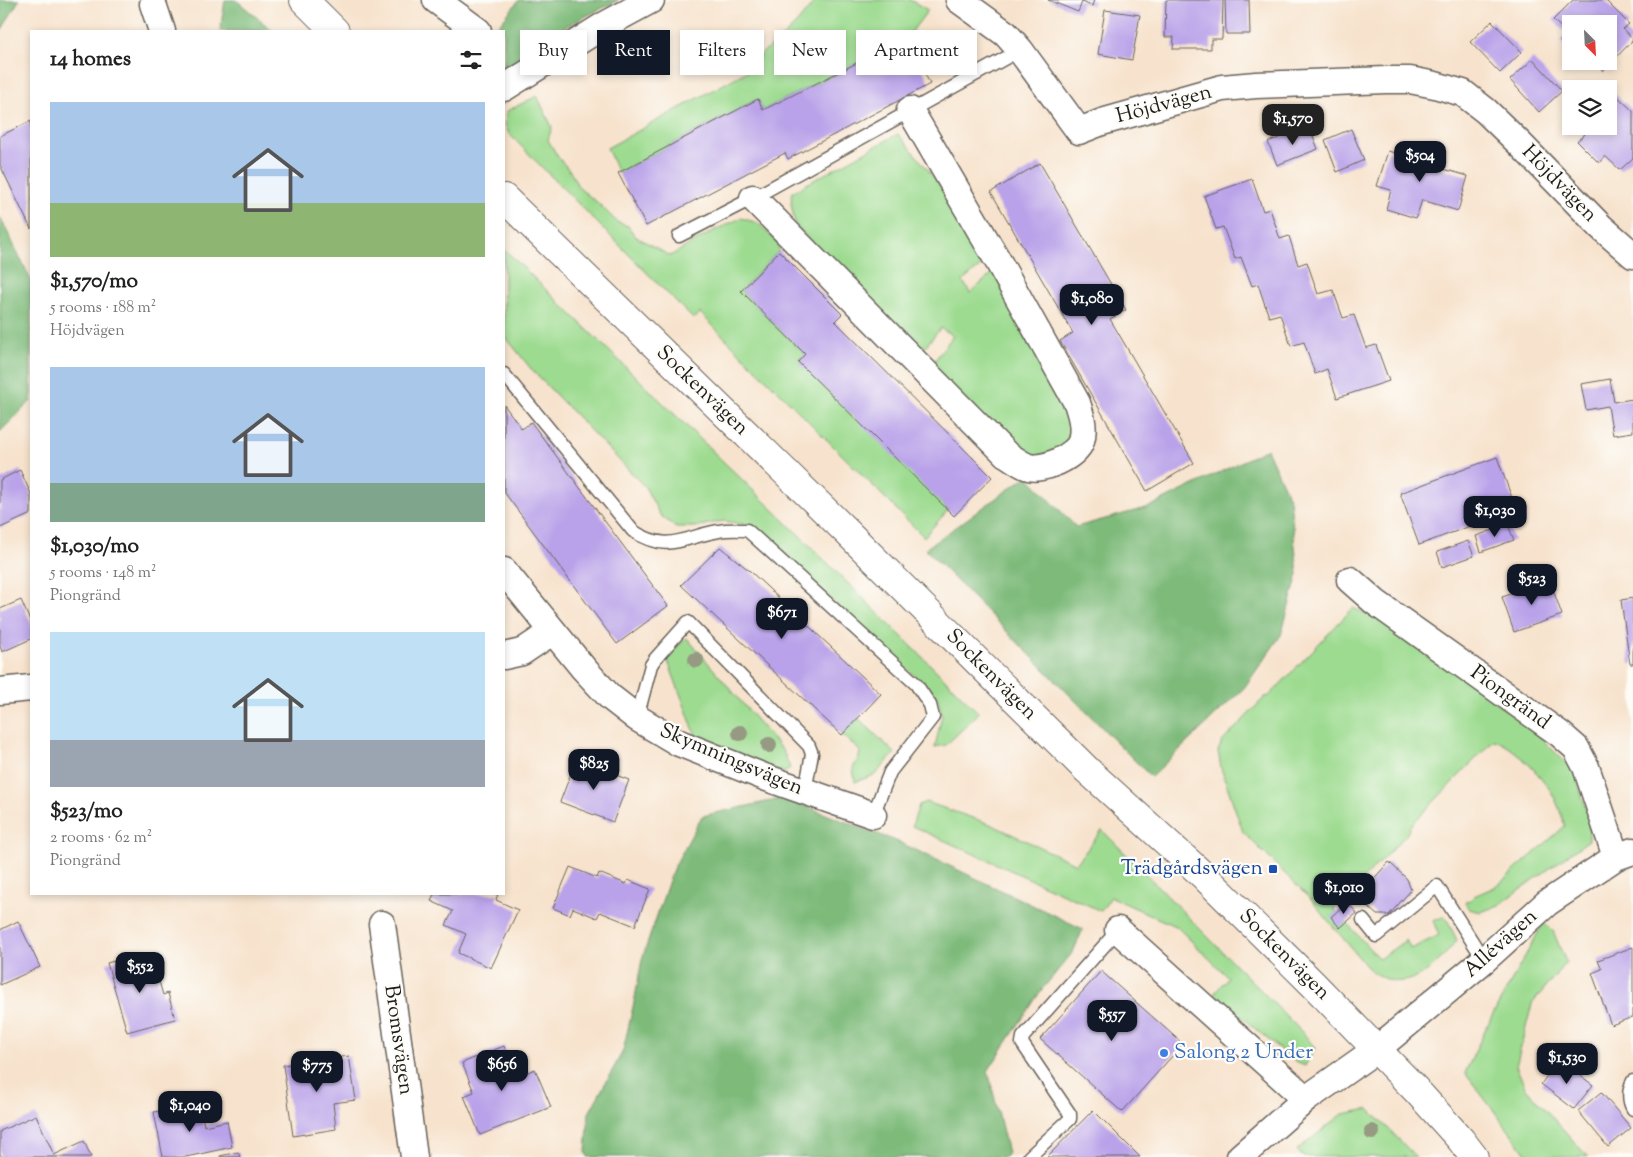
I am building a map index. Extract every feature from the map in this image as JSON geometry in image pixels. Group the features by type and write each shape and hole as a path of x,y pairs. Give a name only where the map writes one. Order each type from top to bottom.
{"street":[{"path":"304,0 334,30"},
{"path":"436,0 477,30"},
{"path":"505,87 604,26 651,0"},
{"name":"Höjdvägen","path":"959,0 1006,34 1020,50 1079,131 1112,119 1222,88 1362,80 1410,80 1435,84 1463,93 1514,137 1601,227 1633,255"},
{"path":"153,4 162,30"},
{"path":"753,198 1006,454 1027,467 1043,467 1075,452 1081,442 1083,432 1082,418 1077,403 998,261 910,110"},
{"name":"Sockenvägen","path":"505,199 848,533 1087,770 1205,877 1376,1049 1461,1140 1474,1157"},
{"name":"Skymningsvägen","path":"505,573 552,632 610,697 637,718 679,743 873,815"},
{"name":"Piongränd","path":"1350,580 1375,602 1552,728 1576,748 1586,766 1625,854"},
{"path":"505,656 522,652 552,632"},
{"path":"0,691 30,688"},
{"name":"Allévägen","path":"1376,1049 1484,960 1547,903 1625,854"},
{"name":"Bromsvägen","path":"382,924 414,1157"},
{"path":"1118,930 1306,1099"},
{"path":"1240,1157 1306,1099 1376,1049"}],"lane":[{"path":"679,236 753,198 1020,50"},
{"path":"505,375 632,531 647,540 671,542 689,540 719,531 746,530 916,684 930,705 933,717 890,772 873,815"},
{"path":"637,718 654,658 688,622 809,746 812,754 805,791"},
{"path":"1363,920 1376,936 1437,886 1484,960"},
{"path":"1028,1157 1070,1119 1070,1114 1022,1043 1023,1037 1118,930"},
{"path":"1633,1081 1629,1101 1633,1109"}],"green space":[{"path":"0,0 19,0 0,33"},
{"path":"225,0 236,0 272,30 220,30"},
{"path":"519,0 619,0 561,30 520,30 520,61 505,72 505,30 495,30"},
{"path":"816,0 910,0 928,10 913,30 856,30 856,64 846,68 846,30 790,30"},
{"path":"774,45 774,75 833,75 763,110 758,99 618,173 607,148 740,75 764,75 764,51"},
{"path":"537,96 552,127 548,140 558,157 570,171 579,188 617,222 628,226 635,236 670,256 715,230 741,218 758,223 778,243 779,251 741,291 805,354 948,510 924,537 700,313 693,319 509,134 505,124 507,111"},
{"path":"898,134 946,194 989,259 963,281 970,293 994,272 1075,410 1076,432 1053,458 1014,451 929,368 953,336 941,328 916,357 795,225 791,203 792,192"},
{"path":"0,217 30,278 30,402 0,432"},
{"path":"505,250 793,529 979,713 946,745 935,747 942,715 937,696 831,600 777,544 754,526 723,521 695,527 675,527 660,515 645,487 532,370 505,336"},
{"path":"1267,449 1290,500 1298,574 1281,635 1244,688 1151,777 925,549 1027,476 1076,527 1149,507"},
{"path":"1353,608 1396,626 1543,740 1575,772 1589,819 1589,840 1499,905 1481,912 1469,909 1465,903 1467,900 1469,901 1474,896 1497,886 1565,826 1554,797 1541,778 1518,754 1494,740 1410,826 1407,834 1334,909 1379,959 1406,940 1411,949 1439,935 1433,921 1445,916 1457,940 1438,962 1428,970 1417,977 1405,981 1393,981 1380,977 1367,967 1312,901 1243,832 1221,768 1218,751 1222,742"},
{"path":"687,638 783,751 790,768 784,773 697,739 666,656"},
{"path":"858,718 895,753 875,775 855,782 853,768 860,751 842,735"},
{"path":"784,798 901,843 1083,929 1073,952 1040,992 988,1071 1008,1153 1005,1157 588,1157 586,1152 589,1113 623,1051 642,959 673,869 702,816"},
{"path":"926,802 990,824 1076,864 1102,830 1304,1034 1315,1048 1305,1066 1295,1062 1214,994 1228,977 1177,927 1111,897 1101,911 912,826 919,805"},
{"path":"1544,922 1553,931 1566,962 1532,1004 1516,1066 1525,1087 1588,1157 1529,1157 1465,1073 1491,1018"},
{"path":"1369,1109 1416,1157 1303,1157 1297,1150 1343,1114"}],"building":[{"path":"1048,0 1094,0 1092,6 1082,2 1078,12"},
{"path":"1166,0 1223,0 1222,39 1211,39 1211,49 1173,49 1174,37 1165,37"},
{"path":"1225,0 1249,0 1250,34 1226,34"},
{"path":"1573,0 1605,0 1629,24 1623,29 1633,40 1618,56 1618,15 1562,15 1562,28 1553,20"},
{"path":"1105,10 1140,15 1132,60 1098,54"},
{"path":"1492,21 1522,52 1500,73 1470,42"},
{"path":"1533,59 1562,91 1539,112 1510,80"},
{"path":"856,64 856,75 926,75 930,84 788,159 785,153 646,226 618,173 758,99 763,110 833,75 846,75 846,68"},
{"path":"1617,96 1633,111 1633,158 1620,170 1605,156 1599,163 1577,141 1584,135 1617,135"},
{"path":"30,121 30,227 0,165 0,136"},
{"path":"1309,126 1318,149 1277,165 1268,142"},
{"path":"1351,129 1364,160 1337,172 1325,140"},
{"path":"1407,147 1436,155 1433,166 1468,176 1458,211 1422,200 1416,218 1386,209 1391,190 1377,186 1388,151 1405,156"},
{"path":"1040,163 1126,310 1110,319 1194,463 1147,491 1060,341 1073,333 991,192"},
{"path":"1252,179 1263,211 1270,209 1280,239 1289,236 1298,265 1307,262 1318,294 1333,290 1343,318 1354,315 1366,348 1376,345 1389,381 1337,398 1327,369 1315,374 1304,342 1291,346 1280,314 1269,317 1258,284 1252,286 1241,257 1235,259 1223,227 1216,229 1204,196"},
{"path":"779,251 842,314 835,321 992,477 954,516 798,362 805,354 741,291"},
{"path":"1610,379 1614,402 1633,399 1633,432 1613,435 1608,406 1586,410 1581,384"},
{"path":"505,406 522,429 531,422 668,606 617,644 505,493"},
{"path":"1497,457 1516,509 1419,545 1400,493"},
{"path":"20,470 30,492 30,514 0,528 0,480"},
{"path":"1508,525 1514,540 1481,552 1476,536"},
{"path":"1468,541 1474,556 1442,567 1437,552"},
{"path":"720,547 750,571 881,694 842,735 681,585"},
{"path":"1550,581 1562,615 1514,632 1502,597"},
{"path":"1633,598 1633,664 1630,664 1621,600"},
{"path":"21,600 30,621 30,639 2,652 0,646 0,609"},
{"path":"576,760 629,780 613,822 560,802"},
{"path":"1389,862 1407,879 1411,890 1389,915 1377,915 1357,897"},
{"path":"570,867 597,878 599,873 626,884 628,880 650,889 635,926 600,912 597,918 573,908 570,915 553,908"},
{"path":"434,895 498,895 496,900 518,910 491,968 458,953 466,934 446,925 453,911 431,901"},
{"path":"1347,902 1357,913 1340,928 1331,917"},
{"path":"18,921 40,967 0,985 0,930"},
{"path":"1633,947 1633,1017 1611,1025 1592,973 1602,969 1598,960"},
{"path":"132,956 135,966 153,961 163,995 168,993 175,1019 127,1032 107,963"},
{"path":"1101,971 1183,1044 1122,1112 1040,1039"},
{"path":"504,1046 516,1077 535,1069 551,1107 480,1135 464,1096 474,1092 462,1063"},
{"path":"349,1056 356,1100 333,1103 336,1129 293,1136 283,1065"},
{"path":"1559,1060 1593,1085 1574,1109 1541,1084"},
{"path":"1601,1092 1631,1128 1608,1147 1578,1111"},
{"path":"200,1103 204,1126 227,1121 232,1147 186,1157 163,1157 154,1112"},
{"path":"1093,1110 1140,1157 1047,1157"},
{"path":"36,1115 54,1155 84,1141 91,1157 2,1157 0,1154 0,1131"},
{"path":"238,1152 240,1157 220,1157 220,1156"}],"place":[{"name":"Trädgårdsvägen","path":"1273,869"},
{"name":"Salong 2 Under","path":"1164,1053"}]}
